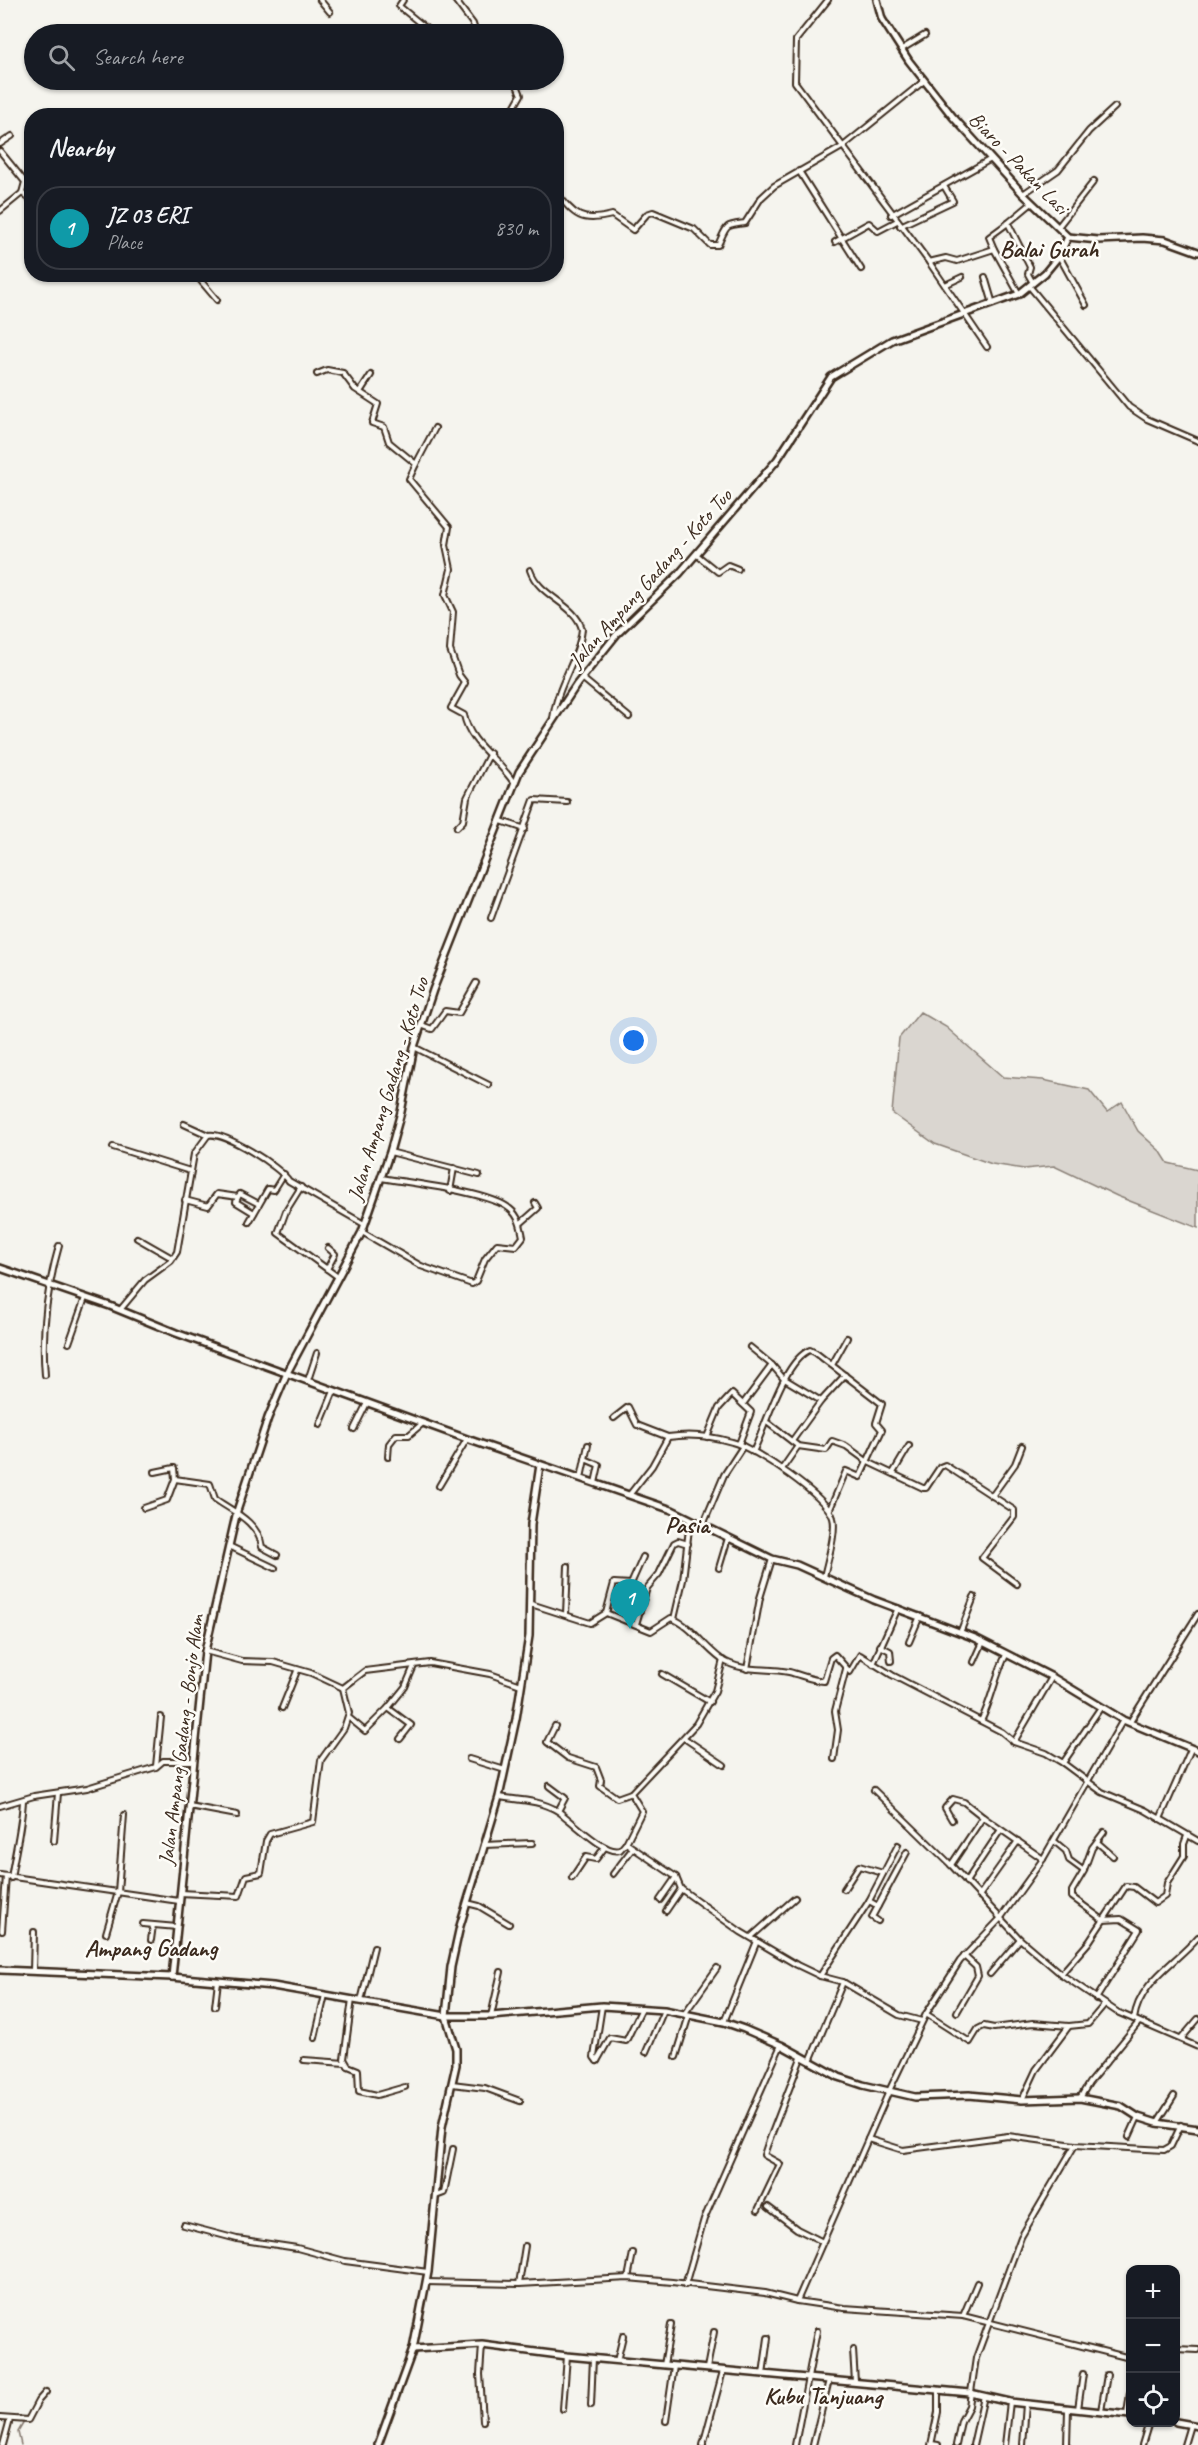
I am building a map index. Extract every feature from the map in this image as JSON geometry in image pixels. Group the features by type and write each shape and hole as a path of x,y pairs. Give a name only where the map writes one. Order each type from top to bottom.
{"street":[{"path":"320,0 330,12"},
{"path":"404,0 399,6 421,24"},
{"path":"456,0 473,24"},
{"path":"828,0 796,40 794,77 797,86 891,215 929,262 987,347"},
{"name":"Biaro - Pakan Lasi","path":"877,0 882,19 924,81 1023,194 1068,237 1098,240 1136,237 1165,240 1198,252"},
{"path":"902,49 925,35"},
{"path":"564,202 574,214 592,220 612,215 633,231 653,212 694,229 707,242 714,246 718,245 727,227 733,223 745,223 766,192 842,147 924,81"},
{"path":"514,108 521,95 519,90"},
{"path":"1023,194 1058,170 1089,131 1115,107"},
{"path":"0,144 12,136"},
{"path":"0,151 24,180"},
{"path":"891,215 991,159"},
{"path":"799,171 861,269"},
{"path":"1058,227 1094,181"},
{"path":"0,211 22,193 24,185"},
{"path":"900,226 953,201 944,186"},
{"path":"1019,294 989,237 1032,203"},
{"path":"835,242 869,223 878,231 897,221"},
{"path":"1008,223 1030,267 1028,274 1032,286 1129,406 1147,419 1198,441"},
{"name":"Jalan Ampang Gadang - Koto Tuo","path":"287,1373 362,1232 390,1152 401,1112 414,1047 524,762 582,678 617,634 697,555 777,460 831,377 882,345 1019,294 1032,286 1059,256 1068,237"},
{"path":"929,262 945,258 957,261 994,249"},
{"path":"1059,256 1086,305"},
{"path":"945,285 962,277"},
{"path":"985,277 993,304"},
{"path":"202,282 217,300"},
{"path":"317,374 327,370 339,371 378,404 373,424 384,427 389,442 416,464"},
{"path":"361,390 370,375"},
{"path":"435,428 409,479 449,527 446,544 451,569 445,595 453,612 450,650 459,675 465,683 452,708 464,715 471,738 505,768 514,783"},
{"path":"697,555 718,572 728,565 738,569"},
{"path":"530,570 542,589 574,615 582,629 577,650 562,681 553,720"},
{"path":"582,678 629,717"},
{"path":"457,826 464,821 467,798 490,753"},
{"path":"491,918 536,798 567,802"},
{"path":"501,821 525,829"},
{"path":"422,1025 432,1029 445,1011 457,1014 476,983"},
{"path":"414,1047 489,1085"},
{"path":"184,1124 208,1135 221,1135 284,1174 289,1181 364,1224"},
{"path":"120,1310 145,1280 172,1258 178,1249 194,1154 208,1135"},
{"path":"113,1147 190,1171"},
{"path":"390,1152 479,1175"},
{"path":"450,1191 454,1168"},
{"path":"249,1222 268,1189 274,1190 284,1174"},
{"path":"362,1232 421,1266 472,1284 476,1281 485,1259 497,1245 516,1246 522,1238 520,1224 505,1204 381,1178"},
{"path":"300,1187 278,1233 338,1277"},
{"path":"185,1200 208,1206 219,1193 238,1197 240,1194 259,1204"},
{"path":"238,1197 236,1203 254,1212"},
{"path":"520,1224 536,1212 538,1208 535,1203"},
{"path":"138,1238 172,1258"},
{"path":"45,1375 43,1337 48,1285 59,1246"},
{"path":"327,1269 336,1254 328,1248"},
{"path":"0,1268 120,1310 467,1439 630,1494 703,1525 771,1559 797,1565 983,1642 1052,1677 1126,1721 1198,1751"},
{"path":"69,1343 85,1298"},
{"path":"832,1365 847,1338"},
{"path":"750,1347 772,1365 783,1378 821,1401"},
{"path":"753,1452 768,1423 783,1378 808,1351 816,1353 882,1404 876,1423 882,1430 868,1462 860,1477 846,1471 830,1509"},
{"path":"308,1380 317,1353"},
{"path":"743,1404 772,1365"},
{"name":"Jalan Ampang Gadang - Bonjo Alam","path":"172,1977 205,1651 237,1511 268,1418 287,1373"},
{"path":"792,1441 821,1401 845,1375"},
{"path":"320,1425 334,1390"},
{"path":"703,1525 724,1475 741,1445 742,1430 751,1415 734,1394 728,1396 719,1408 707,1437"},
{"path":"354,1429 367,1403"},
{"path":"614,1418 628,1407 637,1425 668,1437 707,1437 741,1445 782,1469 830,1509 834,1525 824,1576"},
{"path":"388,1457 389,1444 396,1435 409,1435 423,1423"},
{"path":"768,1423 798,1446 825,1450 832,1441 846,1446 868,1462 926,1488 940,1467 945,1465 1014,1510 1016,1515 982,1558 1017,1584"},
{"path":"630,1494 652,1466 668,1437"},
{"path":"439,1486 467,1439"},
{"path":"581,1478 588,1445"},
{"path":"782,1469 798,1446"},
{"path":"893,1473 909,1446"},
{"path":"992,1496 1015,1464 1022,1446"},
{"path":"585,1459 599,1465 595,1483"},
{"path":"378,2445 413,2349 428,2272 442,2127 457,2057 446,2016 454,1946 499,1797 530,1636 531,1524 540,1465"},
{"path":"144,1508 166,1500 175,1479 174,1468 155,1472"},
{"path":"175,1479 210,1484 214,1498 237,1511 261,1536 262,1547 277,1555"},
{"path":"674,1619 688,1544 690,1520"},
{"path":"719,1568 728,1538"},
{"path":"636,1624 647,1588 659,1574 674,1542 688,1544"},
{"path":"228,1546 275,1568"},
{"path":"531,1604 590,1623 606,1613 614,1583 631,1584 643,1557"},
{"path":"747,1669 760,1598 771,1559"},
{"path":"566,1614 568,1566"},
{"path":"960,1633 974,1597"},
{"path":"873,1664 898,1608"},
{"path":"606,1613 654,1631 667,1618 674,1619 723,1660 747,1669 788,1672 809,1680 824,1681 831,1658 835,1655 846,1669 852,1671 860,1655 981,1721 1014,1742 1046,1753 1102,1792 1160,1818 1187,1836 1198,1840"},
{"path":"797,2301 890,2089 926,2014 964,1956 1000,1919 1043,1859 1087,1780 1198,1614"},
{"path":"909,1642 920,1616"},
{"path":"974,1662 983,1642"},
{"path":"880,1646 891,1652 891,1661"},
{"path":"180,1893 239,1896 246,1876 261,1873 266,1840 270,1834 313,1822 321,1760 344,1728 348,1718 349,1708 343,1688 316,1675 273,1662 242,1661 205,1651"},
{"path":"981,1721 989,1705 996,1676 1006,1655"},
{"path":"555,1726 547,1742 568,1758 596,1767 601,1780 600,1786 617,1798 631,1793 684,1738 710,1702 723,1660"},
{"path":"343,1688 365,1671 434,1664 490,1674 521,1685"},
{"path":"348,1718 365,1731 405,1687 414,1666"},
{"path":"834,1759 838,1730 835,1711 846,1669"},
{"path":"282,1708 297,1671"},
{"path":"662,1674 710,1702"},
{"path":"1014,1742 1052,1677"},
{"path":"1063,1763 1101,1706"},
{"path":"388,1707 411,1725 400,1739"},
{"path":"156,1767 161,1717"},
{"path":"684,1738 724,1765"},
{"path":"1160,1818 1191,1749"},
{"path":"469,1759 505,1770"},
{"path":"0,1806 87,1788 156,1767 163,1761 193,1761"},
{"path":"549,1786 565,1798 558,1811"},
{"path":"874,1790 951,1865 1020,1939 1061,1974 1104,2005 1198,2047"},
{"path":"54,1841 58,1793"},
{"path":"499,1797 534,1801 558,1811 615,1852 626,1844 626,1839 642,1811 631,1793"},
{"path":"952,1820 945,1808 953,1799 964,1802 1000,1831 1043,1859"},
{"path":"11,1878 23,1800"},
{"path":"189,1806 237,1815"},
{"path":"106,1933 118,1892 124,1815"},
{"path":"951,1865 983,1817"},
{"path":"966,1882 1000,1831"},
{"path":"1096,1999 1139,1933 1137,1927 1121,1919 1102,1920 1072,1897 1072,1891 1104,1832"},
{"path":"1061,1974 1089,1942 1127,1885 1155,1903 1161,1902 1165,1896 1167,1883 1184,1856 1187,1836"},
{"path":"979,1896 1018,1841"},
{"path":"1054,1841 1066,1851 1069,1860 1084,1871"},
{"path":"484,1845 499,1847 532,1842"},
{"path":"1097,1842 1113,1856"},
{"path":"626,1844 676,1877 681,1889 757,1941 820,1976 843,1982 890,2011 922,2021"},
{"path":"820,1976 836,1947 869,1901 898,1845"},
{"path":"572,1878 586,1857 596,1859 605,1847"},
{"path":"614,1874 633,1848"},
{"path":"878,1921 872,1917 907,1852"},
{"path":"844,1889 859,1866 883,1874"},
{"path":"0,1875 179,1900"},
{"path":"2,1931 6,1876"},
{"path":"660,1900 676,1877"},
{"path":"666,1911 681,1889"},
{"path":"751,1937 795,1898"},
{"path":"869,1901 878,1906"},
{"path":"467,1903 479,1906 509,1924"},
{"path":"143,1924 177,1928"},
{"path":"151,1940 153,1925"},
{"path":"33,1971 34,1932"},
{"path":"1080,2098 1089,2082 1137,2021 1139,1999 1173,1958 1187,1949 1198,1937"},
{"path":"990,1974 1020,1939"},
{"path":"724,2022 757,1941"},
{"path":"361,2001 374,1947"},
{"path":"957,2012 978,1977 976,1967 964,1956"},
{"path":"676,2057 688,2013 717,1968"},
{"path":"0,1970 218,1981 325,1993 446,2016 491,2016 602,2006 643,2007 688,2013 724,2022 781,2045 809,2063 863,2085 890,2089 915,2097 969,2095 1022,2100 1080,2098 1121,2106 1138,2117 1157,2122 1181,2124 1198,2129"},
{"path":"491,2016 501,1972"},
{"path":"215,2006 218,1981"},
{"path":"809,2063 843,1982"},
{"path":"315,2038 325,1993"},
{"path":"345,2063 352,1998"},
{"path":"926,2014 970,2042 978,2029 984,2026 994,2028 1026,2023 1069,2026 1088,2024 1104,2005"},
{"path":"602,2006 594,2057 597,2061 610,2038 626,2041 643,2007"},
{"path":"646,2052 664,2010"},
{"path":"1181,2039 1198,2019"},
{"path":"1022,2100 1036,2070 1069,2026"},
{"path":"685,2285 704,2220 781,2045"},
{"path":"758,2210 780,2164 765,2156 767,2146 801,2058"},
{"path":"304,2060 345,2063 358,2070 359,2091 377,2095 405,2086"},
{"path":"452,2084 485,2088 520,2101"},
{"path":"1157,2122 1174,2096"},
{"path":"1129,2137 1138,2117"},
{"path":"868,2139 903,2150 1008,2136 1075,2145 1168,2150 1181,2124"},
{"path":"956,2445 961,2421 969,2406 975,2358 1021,2237 1075,2145"},
{"path":"436,2196 444,2193 453,2149"},
{"path":"768,2207 797,2229 823,2242"},
{"path":"184,2225 237,2239 297,2248 345,2261 428,2272"},
{"path":"519,2284 525,2246"},
{"path":"628,2278 633,2253"},
{"path":"426,2282 519,2284 628,2278 765,2293 797,2301 963,2316 1126,2357"},
{"path":"963,2316 977,2283"},
{"path":"664,2365 671,2325"},
{"path":"795,2445 817,2331"},
{"path":"707,2368 714,2332"},
{"path":"617,2361 623,2336"},
{"path":"763,2374 768,2338"},
{"path":"413,2349 482,2345 617,2361 970,2393 1010,2402 1126,2415"},
{"path":"482,2345 480,2374 483,2421"},
{"path":"1180,2349 1198,2350"},
{"path":"853,2350 855,2383"},
{"path":"563,2409 567,2356"},
{"path":"591,2405 593,2358"},
{"path":"666,2421 674,2366"},
{"path":"703,2445 723,2370"},
{"path":"1078,2409 1083,2374"},
{"path":"1101,2411 1107,2375"},
{"path":"813,2445 829,2380"},
{"path":"938,2390 938,2412 932,2444 939,2445"},
{"path":"0,2418 30,2419 38,2401 46,2392"},
{"path":"973,2445 984,2395"},
{"path":"1005,2445 1010,2402"},
{"path":"1023,2445 1026,2404"},
{"path":"1067,2445 1068,2408"},
{"path":"3,2445 10,2419"},
{"path":"1180,2423 1198,2426"},
{"path":"1184,2445 1190,2424"},
{"path":"1142,2445 1147,2427"}],"shaded area":[{"path":"920,1012 946,1027 1003,1077 1043,1080 1089,1090 1107,1112 1122,1102 1138,1131 1161,1152 1168,1163 1198,1170 1198,1228 1117,1196 1054,1166 1024,1169 992,1164 935,1144 892,1113 899,1038"}],"waterway":[{"path":"21,2445 18,2432 24,2422"}],"place":[{"name":"JZ 03 ERI","path":"630,1629"}],"district":[{"name":"Balai Gurah","path":"1049,249"},
{"name":"Pasia","path":"687,1525"},
{"name":"Ampang Gadang","path":"151,1948"},
{"name":"Kubu Tanjuang","path":"823,2396"}]}
